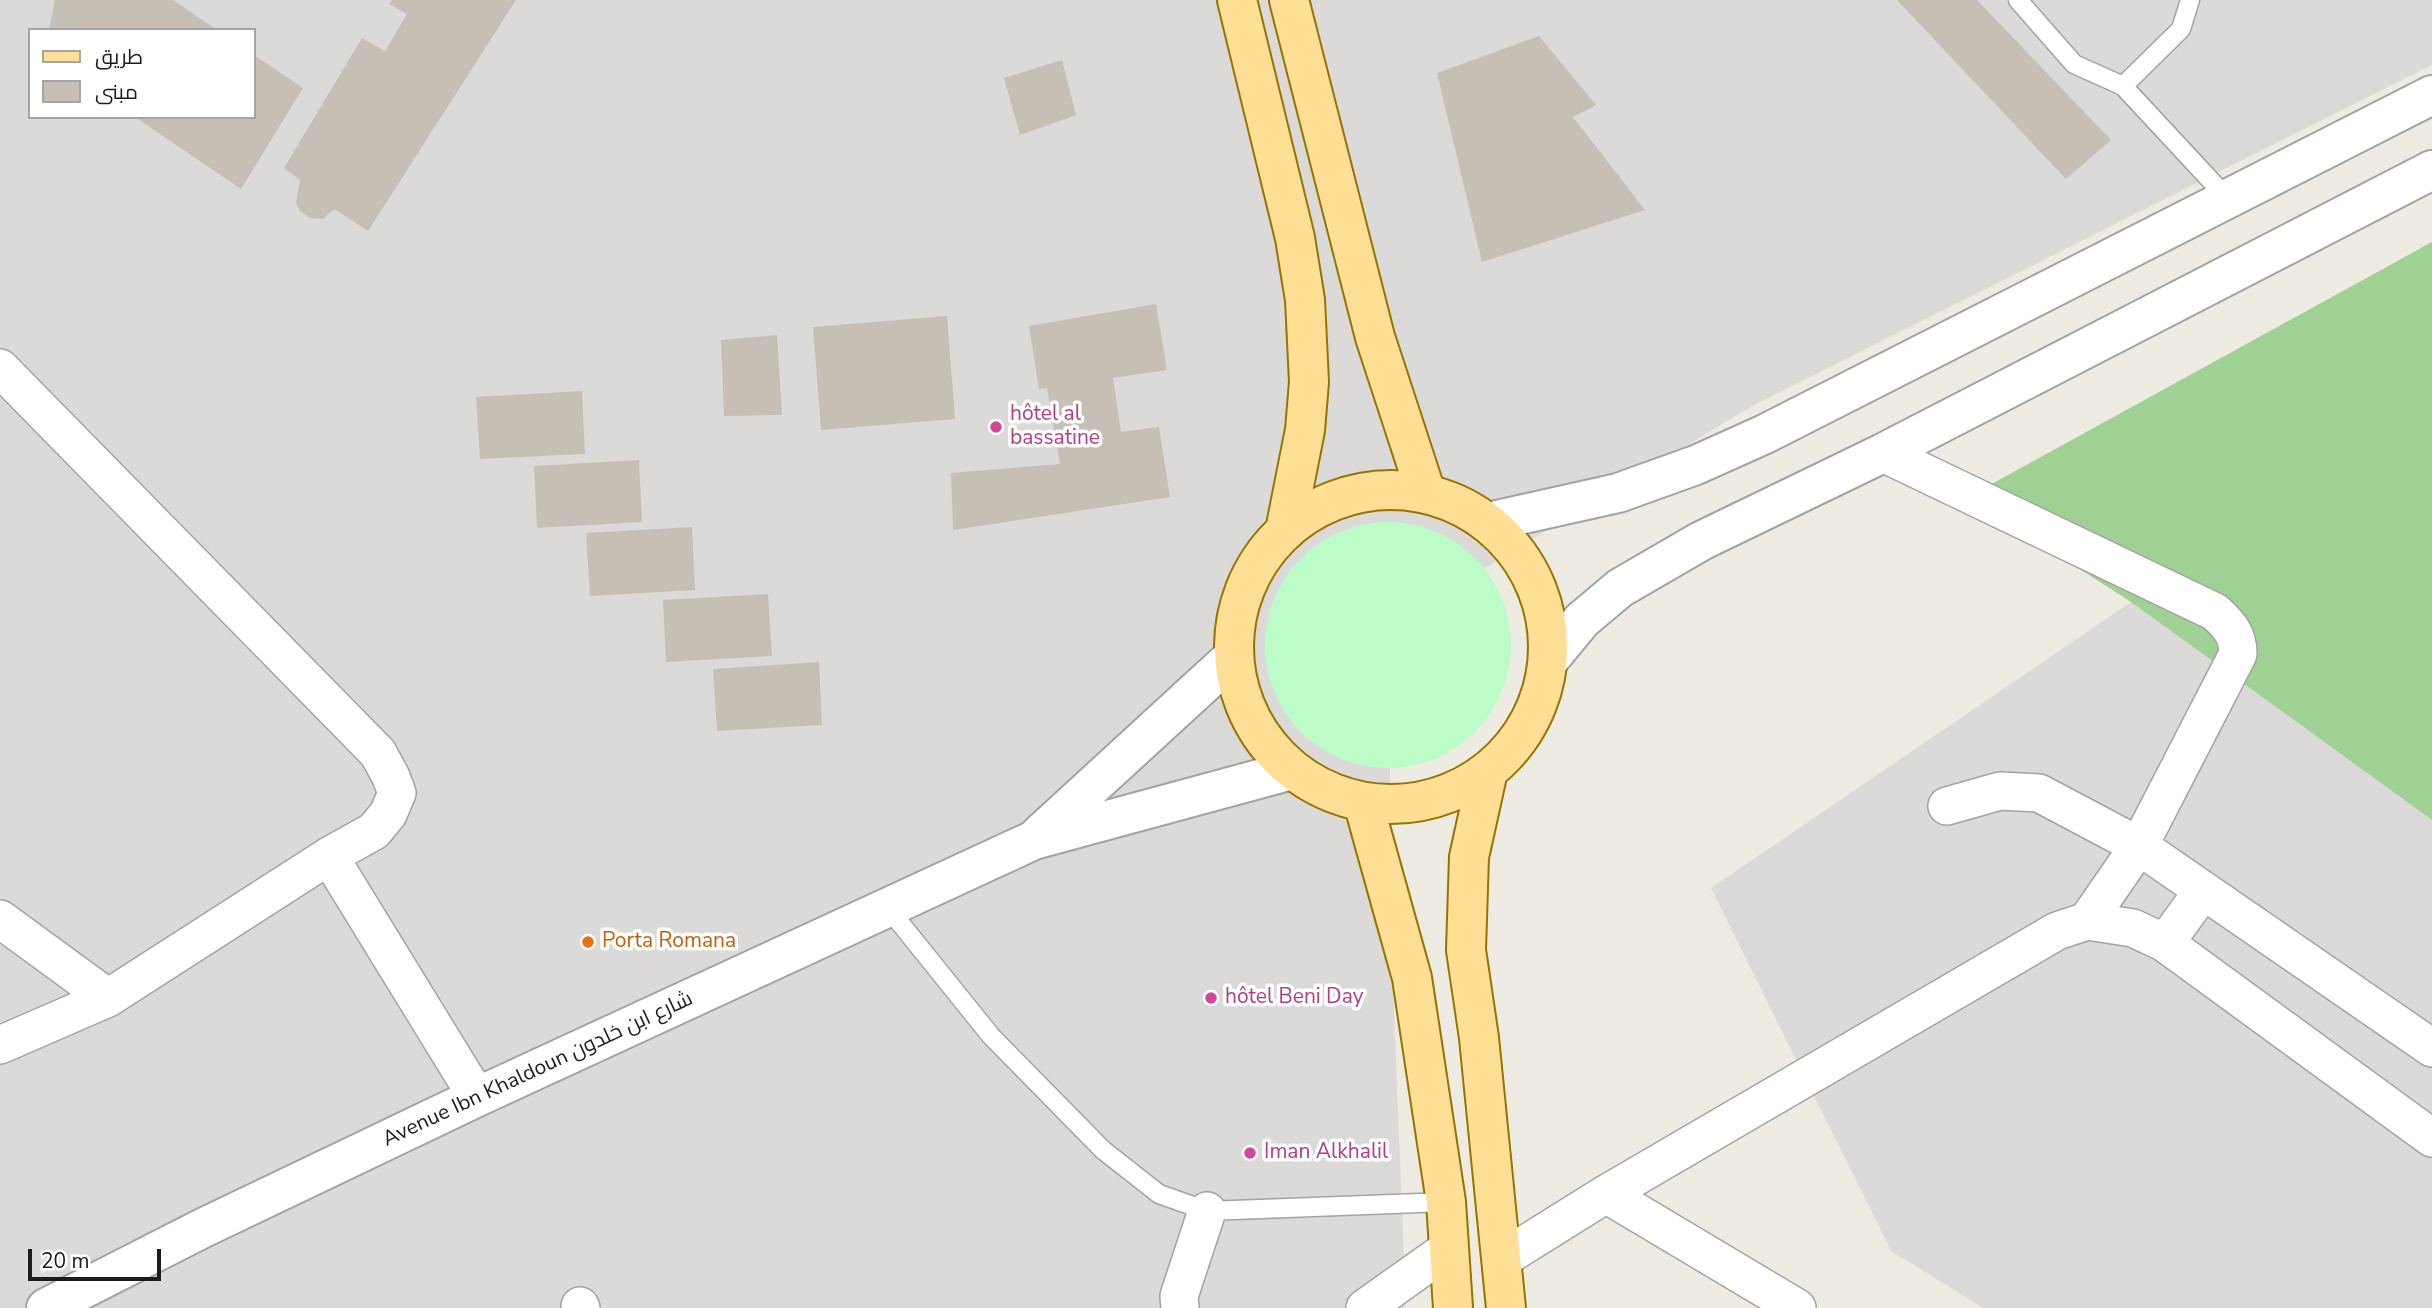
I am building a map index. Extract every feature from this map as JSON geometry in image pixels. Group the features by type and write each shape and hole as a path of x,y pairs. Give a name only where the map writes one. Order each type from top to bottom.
{"main road":[{"path":"1237,0 1296,238 1305,300 1309,382 1305,430 1285,531"},
{"path":"1289,0 1375,337 1426,493"},
{"path":"1396,489 1426,493 1458,504 1488,522 1524,561 1544,609 1548,661 1539,703 1518,740 1488,771 1470,783 1429,800 1407,804 1363,802 1326,791 1292,771 1262,738 1242,700 1233,657 1238,610 1255,567 1285,531 1310,512 1337,500 1366,492 1396,489"},
{"path":"1488,771 1469,857 1466,950 1479,1038 1506,1308"},
{"path":"1363,802 1412,978 1446,1202 1452,1308"}],"street":[{"path":"1488,522 1618,493 1696,465 1765,434 2432,95"},
{"path":"1548,661 1582,620 1620,588 1702,541 1883,453 2432,170"},
{"path":"0,368 379,753 397,793 388,814 374,831 329,856 108,998 0,1045"},
{"path":"1883,453 2215,612 2233,629 2238,643 2238,654 2139,846 2087,921"},
{"path":"1034,840 1233,657"},
{"path":"1034,840 1292,771"},
{"path":"1947,806 2000,791 2039,793 2139,846 2432,1048"},
{"name":"Avenue Ibn Khaldoun شارع ابن خلدون","path":"46,1308 203,1228 477,1097 1034,840"},
{"path":"329,856 477,1097"},
{"path":"2165,943 2203,891"},
{"path":"0,919 108,998"},
{"path":"1502,1259 1606,1194 2057,931 2087,921 2133,928 2165,943 2432,1138"},
{"path":"1606,1194 1797,1308"},
{"path":"1180,1308 1179,1296 1207,1211"},
{"path":"1365,1308 1448,1249"}],"lane":[{"path":"2018,0 2074,64 2123,86 2227,198"},
{"path":"2123,86 2181,29 2190,0"},
{"path":"888,908 991,1036 1102,1150 1159,1195 1207,1211 1446,1202"}],"shaded area":[{"path":"0,0 2432,0 2432,65 1752,406 1388,627 1393,988 1406,1308 0,1308"},
{"path":"2131,602 2432,820 2432,1308 1983,1308 1891,1251 1711,888"}],"green space":[{"path":"2432,242 2432,820 2131,602 1968,497"},
{"path":"1400,522 1424,527 1446,536 1475,558 1491,576 1502,598 1509,621 1509,669 1502,692 1491,714 1475,732 1457,748 1424,763 1400,768 1376,768 1352,763 1319,748 1285,714 1267,669 1265,633 1270,609 1285,576 1319,542 1364,524"}],"building":[{"path":"55,0 173,0 214,28 49,28"},
{"path":"392,0 516,0 368,231 334,209 323,219 310,218 300,211 296,203 300,180 284,168 362,38 385,51 407,14 389,4"},
{"path":"1897,0 1977,0 2111,140 2066,179"},
{"path":"1539,36 1596,105 1573,117 1645,210 1482,262 1437,73"},
{"path":"256,56 303,88 241,189 138,119 256,119"},
{"path":"1062,60 1076,115 1020,135 1004,78"},
{"path":"1156,304 1167,370 1113,378 1121,432 1159,427 1170,497 953,530 951,473 1060,464 1047,388 1039,389 1029,326"},
{"path":"947,316 955,419 821,430 813,327"},
{"path":"777,335 782,415 724,416 721,340"},
{"path":"582,391 585,454 480,459 476,397"},
{"path":"639,460 642,522 537,528 534,466"},
{"path":"692,527 695,590 590,596 586,533"},
{"path":"768,594 772,656 666,662 663,600"},
{"path":"819,662 822,725 717,731 713,669"}],"place":[{"name":"hôtel al bassatine","path":"996,427"},
{"name":"Porta Romana","path":"588,942"},
{"name":"hôtel Beni Day","path":"1211,998"},
{"name":"Iman Alkhalil","path":"1250,1153"}]}
